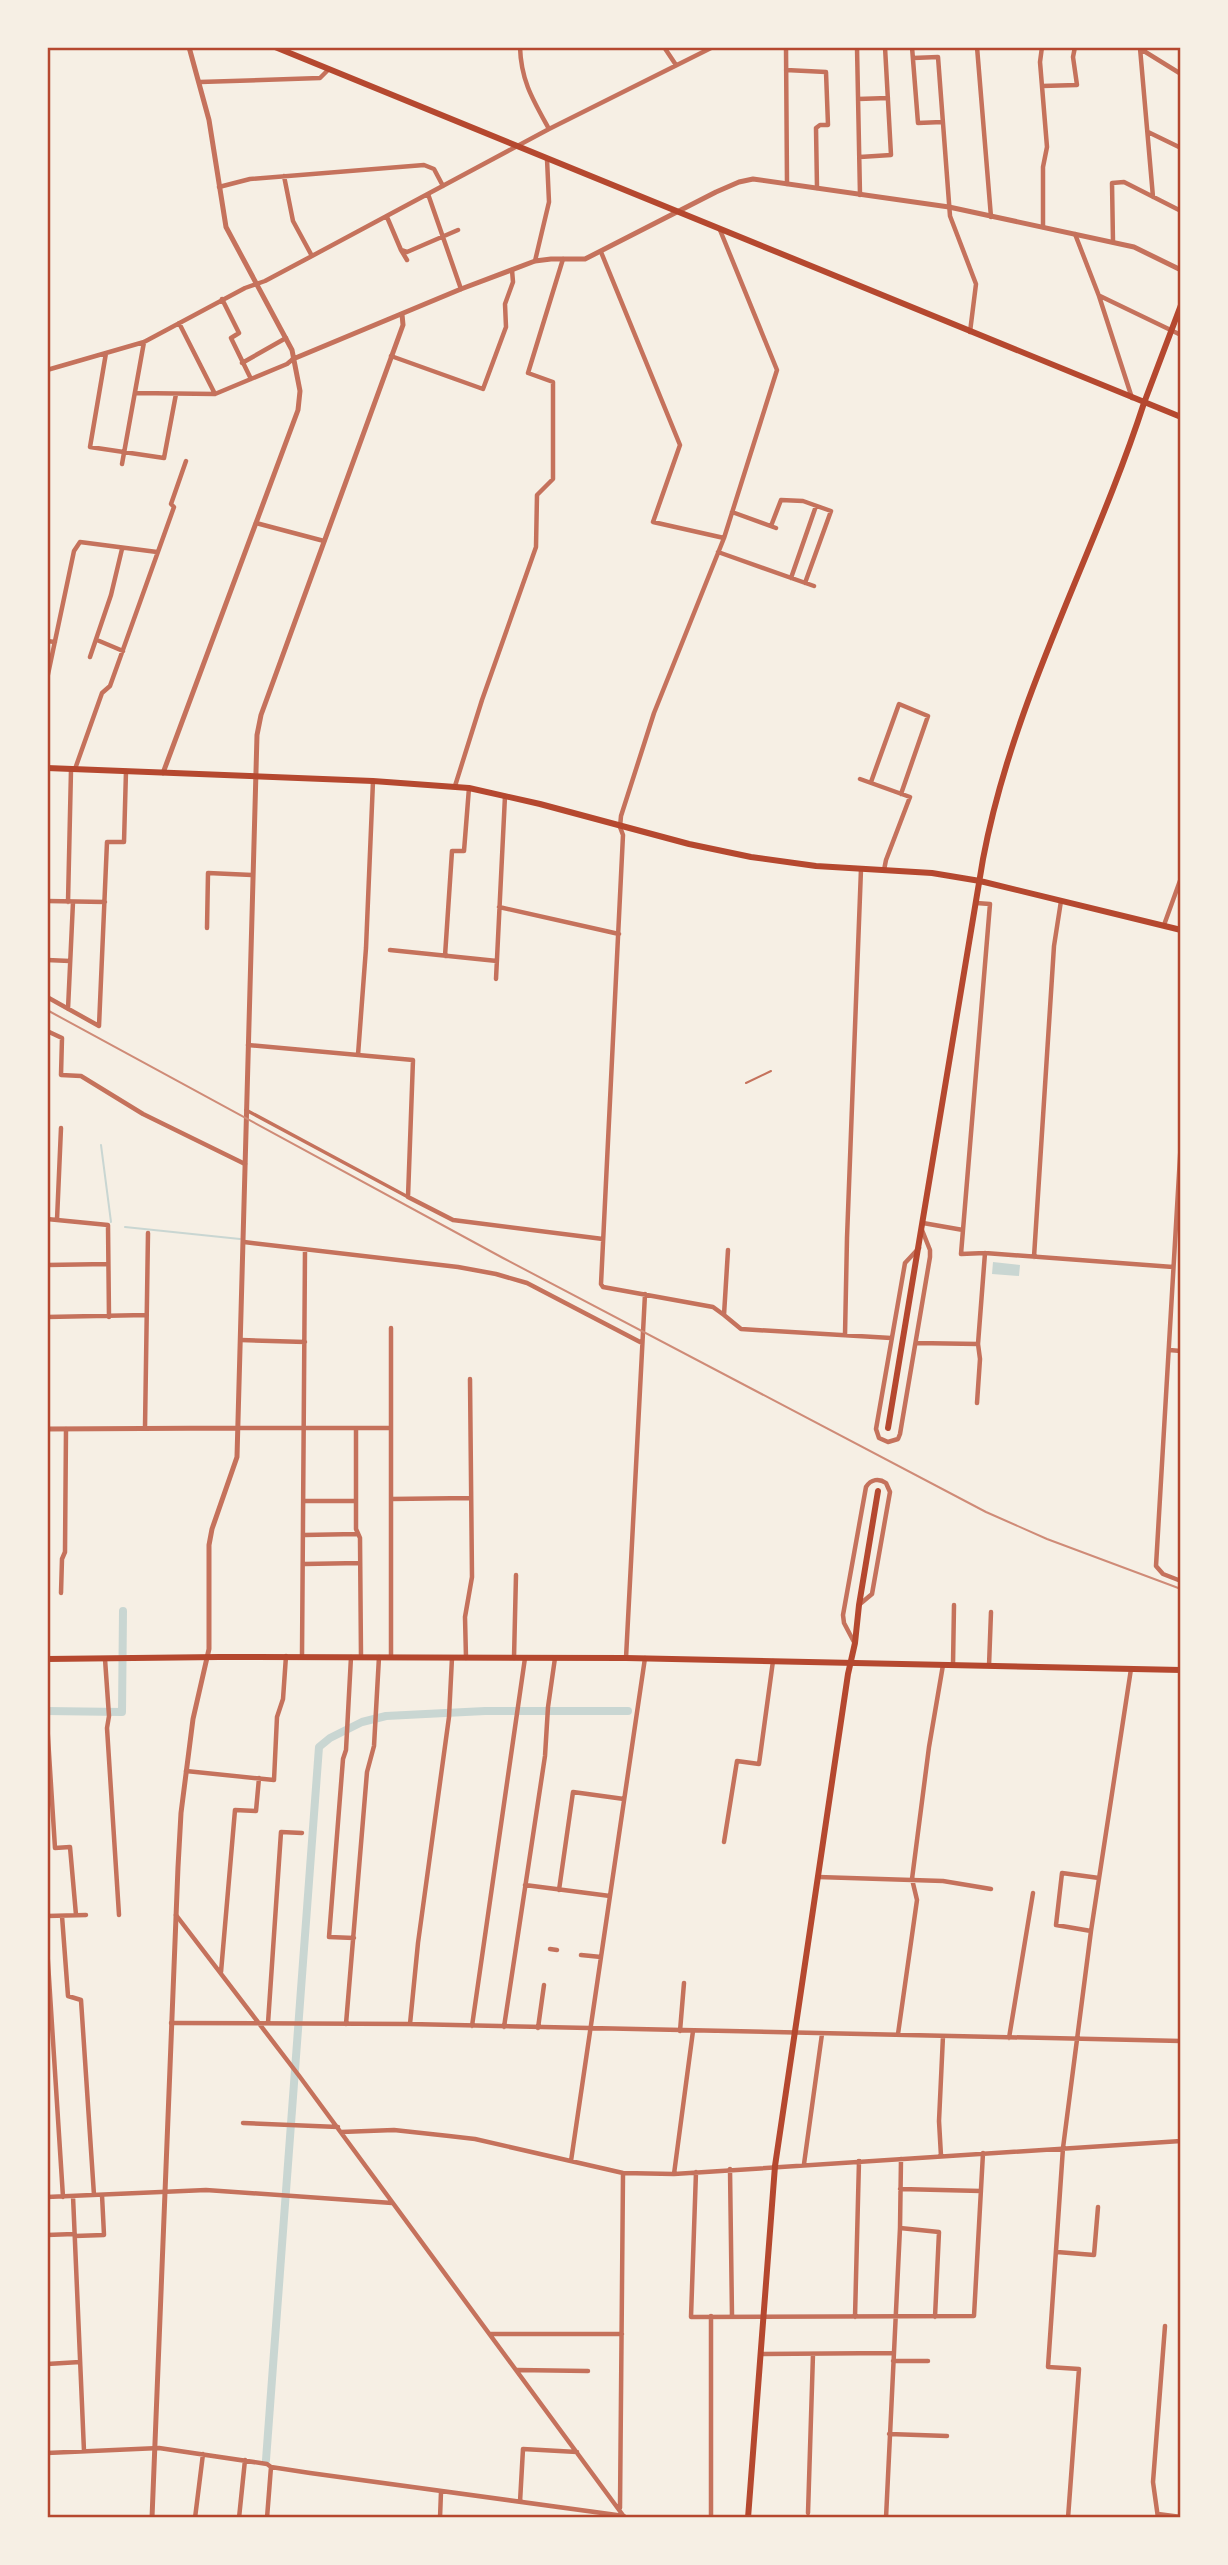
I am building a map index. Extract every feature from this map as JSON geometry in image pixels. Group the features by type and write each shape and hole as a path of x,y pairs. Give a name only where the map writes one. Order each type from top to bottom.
{"main road":[{"path":"275,47 1181,417"},
{"path":"888,1428 995,801 1010,749 1181,306"},
{"path":"47,768 455,786 505,796 751,858 816,866 932,873 980,881 1181,930"},
{"path":"748,2518 775,2166 878,1491"},
{"path":"47,1659 645,1658 1181,1670"}],"street":[{"path":"163,773 298,410 300,391 286,338 228,232 209,120 189,47"},
{"path":"520,47 525,85 549,129"},
{"path":"664,47 676,65"},
{"path":"47,370 144,342 703,49 713,47"},
{"path":"786,47 787,184"},
{"path":"857,47 860,195"},
{"path":"860,157 891,155 885,47"},
{"path":"912,47 918,123 942,122"},
{"path":"977,47 991,216"},
{"path":"1042,47 1040,62 1047,147 1043,167 1043,228"},
{"path":"1042,86 1077,85 1073,57 1075,47"},
{"path":"1139,48 1181,74"},
{"path":"1139,48 1153,197"},
{"path":"913,58 938,57 950,216 976,284 970,333"},
{"path":"200,82 320,78 328,70"},
{"path":"786,70 826,72 828,125 816,128 817,188"},
{"path":"858,99 888,98"},
{"path":"1147,132 1181,148"},
{"path":"535,261 549,202 547,159"},
{"path":"219,187 250,179 424,165 434,169 443,186"},
{"path":"284,176 293,221 312,256"},
{"path":"136,393 215,394 461,289 535,261 585,259 739,182 753,179 949,207 1134,247 1181,270"},
{"path":"1113,242 1112,183 1124,182 1181,211"},
{"path":"428,194 461,289"},
{"path":"387,216 407,260"},
{"path":"401,250 407,252 458,230"},
{"path":"720,230 777,370 724,538 654,713 621,816 620,827 623,835 619,934 601,1284 603,1287 713,1307 741,1329 891,1338"},
{"path":"1075,234 1099,296 1132,398"},
{"path":"601,252 680,445 653,522 724,538"},
{"path":"455,786 482,699 536,547 537,495 553,479 554,382 528,373 563,259"},
{"path":"391,356 483,390 506,327 505,304 513,282 512,270"},
{"path":"1099,296 1181,335"},
{"path":"222,299 239,333 230,338 251,379"},
{"path":"152,2518 175,1914 186,1771 192,1719 208,1657 209,1545 235,1465 238,1428 256,747 261,715 403,325 402,314"},
{"path":"179,323 215,394"},
{"path":"243,363 286,338"},
{"path":"122,464 144,342"},
{"path":"106,353 90,447 164,458 176,394"},
{"path":"68,1009 73,770 102,693 110,686 123,651 174,507 171,504 186,461"},
{"path":"732,512 774,527 781,500 803,501 831,511 805,583"},
{"path":"791,578 816,506"},
{"path":"256,523 324,541"},
{"path":"47,679 74,551 80,542 157,552"},
{"path":"90,657 122,549"},
{"path":"718,552 814,586"},
{"path":"97,640 123,651"},
{"path":"47,641 55,642"},
{"path":"870,782 899,704 928,716 901,794"},
{"path":"47,997 99,1026 107,842 124,842 126,771"},
{"path":"860,779 910,797 884,870"},
{"path":"358,1055 366,948 373,781"},
{"path":"445,956 452,850 464,850 468,788"},
{"path":"496,979 505,796"},
{"path":"845,1335 846,1238 861,869"},
{"path":"206,928 208,873 252,874"},
{"path":"1164,925 1181,878"},
{"path":"47,901 104,902"},
{"path":"1034,1257 1054,947 1061,901"},
{"path":"976,903 990,904 961,1254 985,1253 1173,1267"},
{"path":"499,907 619,934"},
{"path":"390,950 497,961"},
{"path":"47,960 70,961"},
{"path":"47,1031 62,1038 61,1075 81,1076 143,1114 246,1164"},
{"path":"247,1045 413,1060 408,1197"},
{"path":"246,1110 453,1220 603,1238"},
{"path":"57,1220 61,1128"},
{"path":"1181,1140 1178,1227 1173,1267 1156,1566 1163,1574 1181,1581"},
{"path":"47,1219 108,1225 109,1317"},
{"path":"919,1248 905,1263 891,1338 876,1429 879,1438 887,1442 898,1439 901,1434 930,1257 923,1227 963,1230"},
{"path":"145,1428 148,1233"},
{"path":"244,1242 457,1267 496,1275 527,1283 642,1343"},
{"path":"302,1657 305,1250"},
{"path":"724,1315 728,1250"},
{"path":"977,1403 980,1359 978,1344 985,1253"},
{"path":"47,1265 108,1264"},
{"path":"1173,1275 1181,1275"},
{"path":"626,1658 645,1294"},
{"path":"1171,1307 1181,1308"},
{"path":"47,1317 146,1315"},
{"path":"391,1328 391,1657"},
{"path":"241,1340 305,1342"},
{"path":"916,1343 978,1344"},
{"path":"1169,1350 1181,1351"},
{"path":"466,1658 465,1617 472,1577 470,1379"},
{"path":"356,1428 361,1657"},
{"path":"47,1429 391,1428"},
{"path":"61,1593 62,1559 65,1552 66,1429"},
{"path":"855,1643 844,1623 843,1615 866,1487 872,1481 880,1479 886,1483 890,1492 872,1594 859,1605"},
{"path":"391,1499 471,1498"},
{"path":"305,1501 356,1501"},
{"path":"304,1535 357,1534"},
{"path":"303,1564 360,1563"},
{"path":"514,1658 516,1575"},
{"path":"953,1665 954,1605"},
{"path":"989,1666 991,1612"},
{"path":"186,1771 274,1780 277,1717 283,1699 286,1657"},
{"path":"351,1657 346,1751 343,1759 329,1937 354,1938"},
{"path":"346,2024 367,1772 374,1746 379,1657"},
{"path":"410,2024 418,1943 449,1717 452,1658"},
{"path":"472,2026 525,1658"},
{"path":"504,2027 545,1756 555,1658"},
{"path":"571,2161 645,1658"},
{"path":"105,1659 119,1914"},
{"path":"724,1842 737,1761 759,1764 773,1660"},
{"path":"898,2034 916,1900 912,1880 928,1754 943,1665"},
{"path":"1068,2518 1079,2369 1048,2367 1063,2148 1091,1931 1130,1668"},
{"path":"47,1722 55,1848 70,1847 76,1915"},
{"path":"221,1973 235,1810 256,1811 259,1778"},
{"path":"559,1890 573,1792 624,1799"},
{"path":"268,2022 281,1832 302,1833"},
{"path":"1091,1931 1056,1925 1062,1873 1099,1878"},
{"path":"817,1877 912,1880 991,1888"},
{"path":"525,1885 610,1896"},
{"path":"1009,2038 1033,1893"},
{"path":"175,1914 339,2129 624,2515"},
{"path":"47,1916 86,1915"},
{"path":"62,1916 68,1996 80,2000 93,2195"},
{"path":"47,1947 63,2197"},
{"path":"550,1949 557,1950"},
{"path":"581,1955 601,1957"},
{"path":"680,2031 684,1983"},
{"path":"538,2028 544,1985"},
{"path":"171,2023 410,2024 1181,2041"},
{"path":"674,2174 693,2031"},
{"path":"804,2164 822,2034"},
{"path":"941,2156 939,2121 943,2036"},
{"path":"243,2123 394,2130 462,2138 623,2173 674,2174 1181,2141"},
{"path":"696,2172 691,2316 974,2316 983,2153"},
{"path":"886,2518 901,2158"},
{"path":"855,2317 859,2161"},
{"path":"730,2169 732,2316"},
{"path":"623,2173 624,2515"},
{"path":"900,2189 981,2191"},
{"path":"47,2197 206,2190 392,2203"},
{"path":"47,2235 104,2235 102,2194"},
{"path":"73,2196 84,2451"},
{"path":"1057,2252 1094,2255 1098,2207"},
{"path":"900,2228 939,2232 935,2317"},
{"path":"711,2518 712,2316"},
{"path":"1165,2326 1153,2482 1158,2516 1181,2517"},
{"path":"490,2334 622,2334"},
{"path":"761,2354 893,2353"},
{"path":"808,2513 813,2354"},
{"path":"893,2361 928,2361"},
{"path":"47,2364 80,2362"},
{"path":"516,2370 588,2371"},
{"path":"889,2434 947,2436"},
{"path":"47,2453 154,2448 441,2492 447,2490 624,2515"},
{"path":"520,2502 523,2449 578,2452"},
{"path":"195,2518 203,2454"},
{"path":"239,2518 245,2460"},
{"path":"267,2518 271,2467"},
{"path":"440,2518 441,2492"}],"lane":[{"path":"746,1083 771,1072"}],"shaded area":[{"path":"993,1262 1020,1265 1019,1276 992,1274"}],"waterway":[{"path":"101,1145 111,1222"},
{"path":"125,1227 240,1239"},
{"path":"47,1711 122,1712 123,1611"},
{"path":"266,2460 319,1747 330,1738 362,1722 386,1716 485,1711 628,1711"}],"railway":[{"path":"47,1010 503,1258 986,1512 1047,1539 1181,1589"}]}
